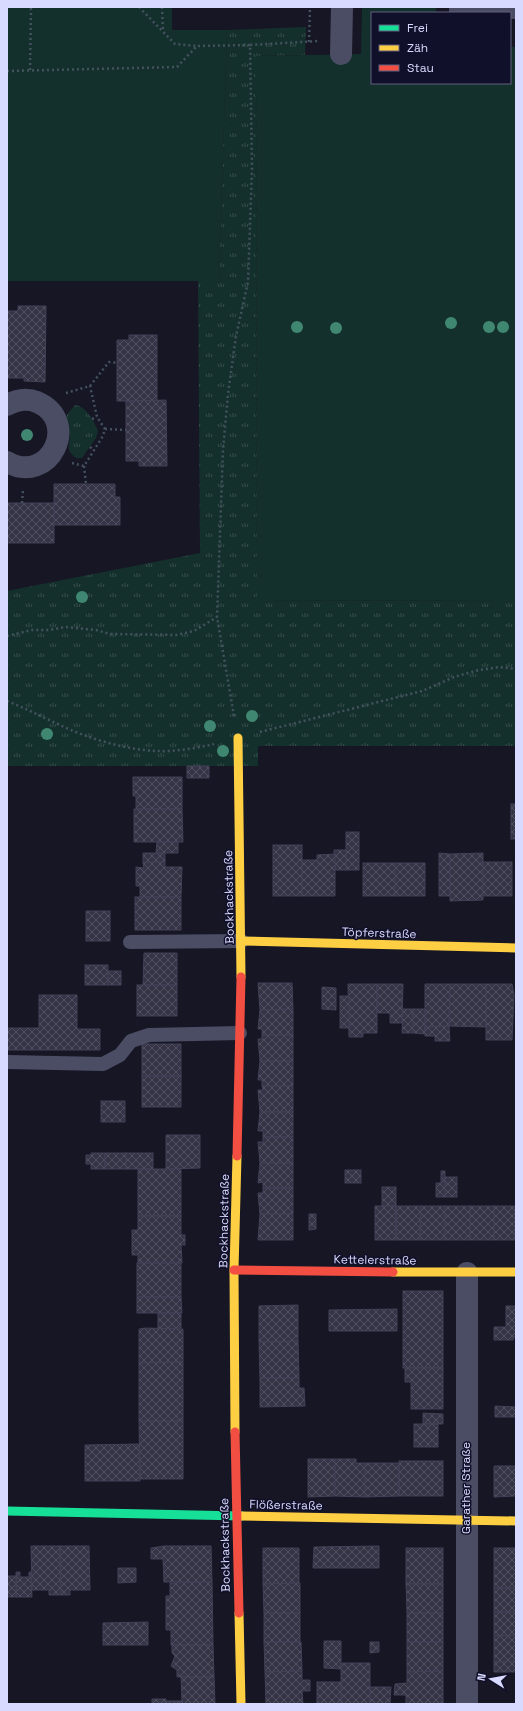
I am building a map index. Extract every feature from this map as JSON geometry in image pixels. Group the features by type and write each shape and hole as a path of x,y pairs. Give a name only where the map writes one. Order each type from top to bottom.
{"street":[{"path":"341,47 342,7"},
{"path":"7,406 22,400 42,404 50,411 58,430 58,440 48,459 26,468 7,462"},
{"name":"Bockhackstraße","path":"238,738 242,941 234,1270 236,1516 241,1704"},
{"name":"Töpferstraße","path":"242,941 516,948"},
{"name":"Kettelerstraße","path":"234,1270 467,1273 516,1272"},
{"name":"Garather Straße","path":"467,1273 467,1704"},
{"name":"Flößerstraße","path":"7,1511 516,1521"}],"lane":[{"path":"456,7 456,11 516,12"},
{"path":"130,942 242,941"},
{"path":"7,1062 103,1064 120,1055 131,1041 149,1035 240,1033"}],"path":[{"path":"30,70 31,7"},
{"path":"139,7 175,44 197,46 309,42 341,47"},
{"path":"162,7 163,31"},
{"path":"309,42 310,7"},
{"path":"238,738 217,618 223,450 228,394 249,275 252,168 250,45"},
{"path":"7,71 177,67 197,46"},
{"path":"42,404 75,389 90,386 109,362 117,363"},
{"path":"86,484 84,466 103,436 104,430 97,417 90,386"},
{"path":"92,419 97,417"},
{"path":"104,430 126,430"},
{"path":"90,447 94,450"},
{"path":"48,459 84,466"},
{"path":"7,636 32,630 49,630 65,627 96,630 110,634 176,635 194,631 217,618"},
{"path":"7,701 89,737 117,744 157,751 198,748 238,738 422,691 454,677 479,670 499,667 516,669"}],"green space":[{"path":"7,7 172,7 172,30 227,30 219,281 7,281"},
{"path":"362,7 436,7 436,12 371,12 371,84 511,84 511,47 516,47 516,600 257,601 256,56 361,54"},
{"path":"306,27 305,55 256,56 257,601 516,600 516,746 258,746 258,766 7,766 7,591 200,553 198,281 219,281 227,30"},
{"path":"75,405 86,411 98,431 96,438 82,458 76,458 72,455 69,449 70,437 66,424 66,418 68,413"}],"building":[{"path":"18,306 46,306 45,382 24,381 24,378 7,378 7,311 18,311"},
{"path":"129,335 157,335 157,401 117,401 117,340 129,340"},
{"path":"166,400 167,466 139,466 139,461 126,461 126,401"},
{"path":"54,484 115,484 115,497 120,497 120,525 54,525"},
{"path":"7,503 54,503 54,543 7,543"},
{"path":"187,766 209,766 209,778 187,778"},
{"path":"133,777 182,777 182,809 136,809 136,796 133,796"},
{"path":"511,804 516,804 516,839 511,839"},
{"path":"134,809 182,809 183,842 134,842"},
{"path":"346,832 359,832 359,870 346,870"},
{"path":"157,842 178,842 178,853 156,853"},
{"path":"273,845 302,845 302,896 273,896"},
{"path":"334,850 346,850 346,870 335,870"},
{"path":"143,853 165,853 165,862 143,863"},
{"path":"439,853 450,854 450,896 439,896"},
{"path":"483,853 483,900 450,901 450,854"},
{"path":"335,854 335,896 302,896 302,860 317,860 317,855"},
{"path":"165,862 165,867 182,867 181,897 140,897 140,886 136,886 136,867 144,868 143,863"},
{"path":"483,862 512,862 512,896 483,896"},
{"path":"363,863 395,863 395,896 363,896"},
{"path":"395,863 425,863 425,896 395,896"},
{"path":"135,897 181,897 181,930 135,930"},
{"path":"86,911 110,911 110,941 86,941"},
{"path":"144,953 177,953 177,985 143,985"},
{"path":"85,965 108,965 108,985 85,985"},
{"path":"108,971 121,971 121,985 108,985"},
{"path":"258,983 292,983 293,1009 260,1010"},
{"path":"348,984 377,984 377,1033 363,1033 363,1037 349,1037"},
{"path":"377,984 403,984 402,1023 390,1023 390,1013 377,1013"},
{"path":"425,984 450,984 449,1026 425,1027"},
{"path":"450,984 486,984 486,1027 449,1026"},
{"path":"486,984 512,984 514,995 512,1040 486,1040"},
{"path":"137,985 177,985 177,1016 137,1016"},
{"path":"322,987 336,988 336,1010 322,1009"},
{"path":"39,995 77,995 77,1029 100,1029 100,1050 7,1050 7,1028 39,1028"},
{"path":"340,996 349,996 349,1028 340,1028"},
{"path":"293,1009 293,1035 262,1035 262,1029 258,1029 260,1010"},
{"path":"403,1009 413,1009 413,1033 402,1033"},
{"path":"413,1009 425,1009 425,1034 413,1033"},
{"path":"449,1026 450,1041 435,1041 435,1036 425,1036 425,1027"},
{"path":"262,1035 293,1035 293,1061 260,1061 258,1039 262,1039"},
{"path":"142,1044 181,1044 181,1076 142,1076"},
{"path":"260,1061 293,1061 293,1086 262,1086 262,1080 258,1080"},
{"path":"142,1076 181,1076 181,1107 142,1107"},
{"path":"262,1086 293,1086 293,1112 260,1112 258,1090 263,1090"},
{"path":"101,1101 125,1101 125,1122 101,1122"},
{"path":"260,1112 293,1112 293,1137 263,1137 263,1131 258,1131"},
{"path":"166,1135 200,1135 200,1168 166,1169"},
{"path":"263,1137 293,1137 293,1163 260,1163 258,1142 263,1142"},
{"path":"91,1153 105,1153 105,1169 91,1169 91,1164 86,1164 86,1155 91,1155"},
{"path":"105,1153 126,1153 126,1169 105,1169"},
{"path":"126,1153 153,1153 153,1169 126,1169"},
{"path":"260,1163 293,1163 293,1188 263,1188 263,1182 258,1183"},
{"path":"138,1169 181,1169 181,1216 138,1216"},
{"path":"345,1170 361,1170 361,1183 345,1183"},
{"path":"441,1171 445,1171 445,1197 436,1197 436,1183 441,1183"},
{"path":"445,1177 457,1177 457,1197 445,1197"},
{"path":"382,1187 396,1187 396,1206 382,1206"},
{"path":"263,1188 293,1188 293,1214 260,1214 258,1193 263,1193"},
{"path":"375,1206 396,1206 396,1240 375,1240"},
{"path":"396,1206 421,1206 420,1240 396,1240"},
{"path":"421,1206 445,1206 445,1240 420,1240"},
{"path":"445,1206 470,1206 470,1240 445,1240"},
{"path":"470,1206 494,1206 494,1240 470,1240"},
{"path":"494,1206 515,1206 515,1240 494,1240"},
{"path":"260,1214 293,1214 293,1240 258,1240"},
{"path":"309,1214 316,1214 316,1229 309,1230"},
{"path":"138,1216 181,1216 181,1235 185,1235 185,1245 181,1245 182,1263 138,1263 138,1255 132,1255 132,1230 138,1230"},
{"path":"137,1263 181,1263 181,1297 137,1297"},
{"path":"403,1291 443,1291 443,1368 403,1368"},
{"path":"137,1297 181,1297 182,1313 137,1313"},
{"path":"298,1305 298,1341 259,1342 259,1306"},
{"path":"506,1306 516,1306 516,1337 514,1337 513,1340 494,1340 494,1327 506,1327"},
{"path":"397,1309 397,1331 329,1331 329,1310"},
{"path":"158,1313 181,1313 181,1328 158,1329"},
{"path":"139,1329 183,1329 183,1362 139,1363"},
{"path":"298,1341 299,1378 260,1378 259,1342"},
{"path":"183,1362 183,1421 139,1421 139,1363"},
{"path":"405,1368 443,1368 443,1409 411,1409 411,1382 405,1382"},
{"path":"260,1378 299,1378 299,1388 304,1388 305,1406 260,1407"},
{"path":"495,1406 516,1407 516,1417 495,1417"},
{"path":"423,1413 443,1414 443,1424 423,1424"},
{"path":"139,1421 183,1421 183,1479 140,1479"},
{"path":"414,1424 438,1424 438,1447 414,1447"},
{"path":"139,1444 140,1481 85,1481 85,1445"},
{"path":"308,1459 335,1459 335,1496 308,1497"},
{"path":"335,1459 356,1459 356,1463 365,1463 365,1497 335,1496"},
{"path":"399,1461 443,1461 443,1496 399,1496"},
{"path":"365,1463 399,1463 399,1496 365,1497"},
{"path":"494,1466 516,1466 516,1496 494,1497"},
{"path":"31,1546 60,1546 61,1595 49,1595 49,1590 32,1590"},
{"path":"60,1546 89,1546 90,1590 70,1590 70,1595 61,1595"},
{"path":"164,1546 211,1546 212,1582 164,1582 163,1559 151,1559 151,1548"},
{"path":"379,1546 379,1568 313,1568 314,1547"},
{"path":"263,1548 299,1548 299,1583 263,1584"},
{"path":"406,1548 443,1548 443,1584 406,1584"},
{"path":"494,1548 516,1548 516,1588 494,1588"},
{"path":"118,1568 136,1568 136,1582 118,1583"},
{"path":"16,1572 20,1572 20,1577 29,1577 29,1572 31,1572 32,1597 16,1597"},
{"path":"7,1576 16,1576 16,1597 7,1597"},
{"path":"212,1582 213,1645 171,1645 171,1630 166,1630 166,1596 170,1596 170,1583"},
{"path":"300,1583 300,1613 264,1613 263,1584"},
{"path":"406,1584 443,1584 443,1613 407,1613"},
{"path":"494,1588 516,1588 516,1612 494,1612"},
{"path":"494,1612 516,1612 516,1635 494,1636"},
{"path":"264,1613 300,1613 300,1642 264,1642"},
{"path":"407,1613 443,1613 443,1642 407,1642"},
{"path":"148,1622 148,1645 103,1645 103,1623"},
{"path":"516,1635 516,1661 494,1662 494,1636"},
{"path":"324,1641 341,1641 341,1669 324,1668"},
{"path":"264,1642 301,1642 302,1671 265,1672"},
{"path":"370,1642 379,1642 379,1652 370,1653"},
{"path":"407,1642 443,1642 443,1671 407,1672"},
{"path":"172,1645 213,1645 214,1677 177,1677 177,1670 171,1666 175,1656 172,1653"},
{"path":"516,1661 516,1672 494,1672 494,1662"},
{"path":"341,1663 370,1663 370,1704 341,1704"},
{"path":"302,1671 302,1680 310,1680 310,1691 302,1691 303,1704 266,1704 265,1672"},
{"path":"443,1671 443,1704 406,1704 406,1695 394,1695 395,1684 407,1683 407,1672"},
{"path":"181,1677 214,1677 215,1704 180,1704 180,1701 182,1701"},
{"path":"317,1682 341,1682 341,1704 317,1704"},
{"path":"370,1687 391,1687 390,1704 370,1704"},
{"path":"152,1699 166,1699 165,1704 152,1704"},
{"path":"165,1701 180,1701 180,1704 165,1704"}],"traffic: fast":[{"path":"7,1511 242,1516"}],"traffic: slow":[{"path":"238,738 241,977"},
{"path":"242,941 516,948"},
{"path":"235,1432 234,1270 237,1156"},
{"path":"393,1272 516,1272"},
{"path":"242,1516 516,1521"},
{"path":"239,1613 241,1704"}],"traffic: jam":[{"path":"237,1156 241,977"},
{"path":"234,1270 393,1272"},
{"path":"235,1432 239,1613"}]}
